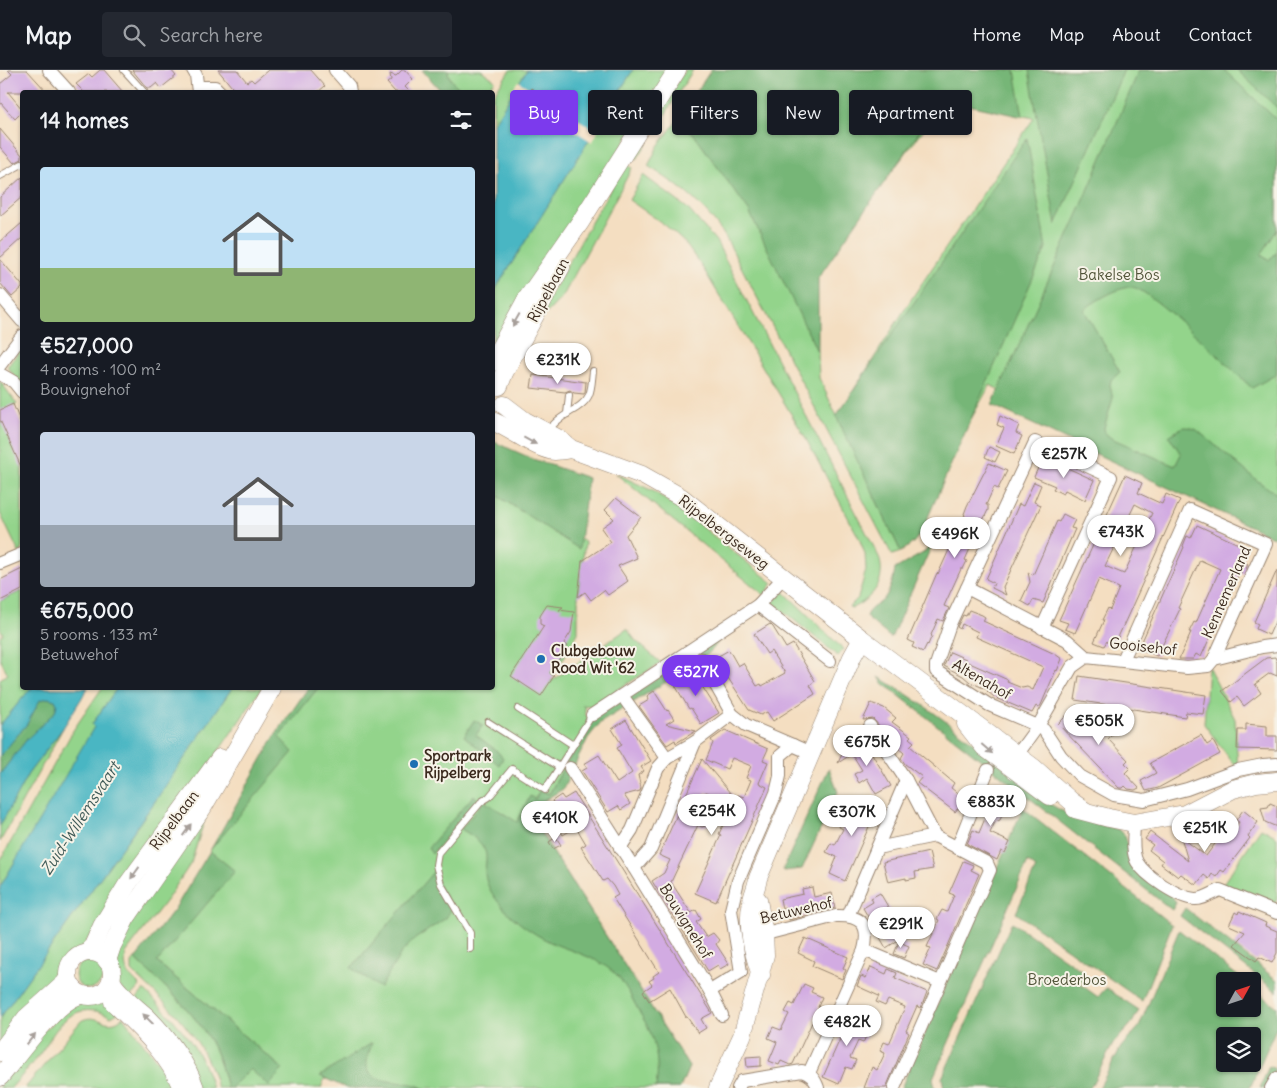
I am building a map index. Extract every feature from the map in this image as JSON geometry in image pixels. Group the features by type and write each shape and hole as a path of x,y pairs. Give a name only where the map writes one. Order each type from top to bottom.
{"main road":[{"name":"Rijpelbaan","path":"495,357 526,300 581,221 677,70"},
{"name":"Rijpelbaan","path":"496,383 504,373 561,268 581,221"},
{"path":"495,418 502,411 504,405 504,398 496,383"},
{"name":"Rijpelbergseweg","path":"504,405 525,421 559,439 571,449 642,475 681,498 958,711 1013,760 1034,768 1071,801 1086,811 1134,823"},
{"name":"Rijpelbergseweg","path":"495,422 553,451 571,449"},
{"path":"718,1088 742,1036 760,975 758,936 750,923 752,901 757,888 758,878 852,658 862,639"},
{"name":"Rijpelbaan","path":"87,952 93,946 102,926 127,884 252,711 270,690"},
{"name":"Rijpelbaan","path":"107,961 126,918 203,807 253,723 270,690"},
{"path":"1134,823 1185,814 1233,789 1256,783 1277,781"},
{"path":"182,1088 169,1064 152,1041 105,995 105,988 111,968 107,961 98,954 87,952 77,956 71,962 68,970 68,978 72,988 82,995 89,996 105,988 117,990 165,1036 181,1060 195,1088"},
{"path":"0,1052 26,1018 60,988 68,978"},
{"path":"0,1078 45,1022 71,999 82,995"}],"street":[{"path":"49,70 66,90"},
{"path":"193,70 199,90 215,87 218,90"},
{"path":"335,70 349,90"},
{"path":"0,295 20,319"},
{"path":"0,365 20,339"},
{"path":"0,374 14,382 20,390"},
{"name":"Altenahof","path":"1038,726 989,704 936,671 936,665 950,624 1035,442 1111,477 1042,628"},
{"name":"Kennemerland","path":"1123,660 1190,510 1266,544 1214,659"},
{"path":"0,563 20,555"},
{"path":"592,715 758,605 783,578"},
{"path":"967,588 1067,640 1086,657 1072,667 1038,726 1013,760"},
{"path":"758,605 830,661"},
{"name":"Gooisehof","path":"1086,657 1187,668 1208,666 1214,659 1277,645"},
{"path":"692,659 701,659 732,714 746,725 811,753"},
{"path":"626,700 667,758"},
{"path":"620,848 632,830 658,768 667,758 695,742 732,714"},
{"path":"870,726 906,780 935,836 987,863 990,870 894,1088"},
{"path":"1038,726 1044,730 1061,756 1080,776 1114,795 1144,800 1187,789 1238,770 1277,764"},
{"path":"634,868 650,849 695,742"},
{"name":"Bouvignehof","path":"710,991 741,972 731,910 738,881 776,792 780,776 780,756 794,745"},
{"name":"Bouvignehof","path":"564,767 634,868 710,991 722,1015"},
{"path":"957,848 988,770"},
{"name":"Betuwehof","path":"848,916 906,780"},
{"path":"1134,823 1134,854 1137,862 1150,875 1171,890 1181,896 1197,899 1220,890 1275,908"},
{"path":"877,848 935,836"},
{"name":"Betuwehof","path":"758,936 836,916 858,918 866,928 867,938 864,950 809,1074"},
{"path":"864,950 940,982"},
{"path":"738,1088 742,1081 802,1070 809,1074 818,1088"},
{"path":"1271,1088 1277,1078"}],"lane":[{"path":"124,70 142,90"},
{"path":"0,176 20,166"},
{"path":"548,433 552,424 585,401 589,395 593,371"},
{"path":"567,414 569,395"},
{"path":"518,709 573,745"},
{"path":"470,949 470,933 441,884 436,864 438,853 480,802 489,797 512,769 545,790 564,767 573,745 592,715"},
{"path":"488,722 564,767"}],"green space":[{"path":"422,70 448,70 451,79 462,90 440,90"},
{"path":"448,70 481,70 495,80 487,90 461,90 448,74"},
{"path":"510,70 527,70 514,90 510,90 510,97 495,121 495,92"},
{"path":"633,70 670,70 658,90 620,90"},
{"path":"685,70 693,70 680,90 672,90"},
{"path":"711,70 1015,70 1023,117 972,106 972,90 849,90 849,135 917,135 818,278 818,353 749,211 694,135 757,135 757,90 698,90"},
{"name":"Bakelse Bos","path":"772,70 1277,70 1277,534 990,385 912,526 859,433 851,394 914,295 1034,118 972,105 972,90 849,90 849,135 920,135 819,268 807,330 818,353 819,378 901,552 892,555 726,238 701,206 671,181 648,166 658,146 672,128 672,135 694,135 717,166 735,135 757,135 757,96"},
{"path":"1029,70 1124,70 1056,225"},
{"path":"1139,70 1224,70 1277,120 1277,230 1261,255 1269,260 1277,252 1277,374 1252,388 1156,301 1142,291 1132,287 1121,289 1100,299 1084,310 1120,372 1111,380 1110,385 1113,398 1104,428 1105,433 1111,438 1175,466 1181,454 1169,436 1185,427 1197,430 1259,482 1277,494 1277,539 992,405 1081,207"},
{"path":"1237,70 1277,70 1277,108 1273,104"},
{"path":"672,91 672,103 662,119 662,107"},
{"path":"592,135 629,135 495,351 495,290"},
{"path":"644,135 652,135 637,159 631,156"},
{"path":"1027,138 1046,248 921,533 913,543 901,552 836,416"},
{"path":"626,164 632,168 563,296 528,333 601,206"},
{"path":"643,175 687,208 716,241 879,557 881,566 880,581 872,594 852,608 849,607 858,598 866,570 865,554 859,538 805,437 704,270 685,243 665,225 629,200"},
{"path":"20,351 20,382 7,367"},
{"path":"0,381 17,404 0,411"},
{"path":"0,413 20,458 19,553 0,513"},
{"path":"495,442 533,459 588,478 579,549 495,494"},
{"path":"615,473 655,492 773,583 764,595"},
{"name":"Sportpark Rijpelberg","path":"495,482 585,542 578,597 578,633 550,682 627,629 635,640 661,663 591,706 582,705 585,708 585,714 591,721 549,794 540,790 527,811 689,1067 680,1088 351,1088 325,1078 321,1088 231,1088 250,1069 283,1069 157,962 210,851 279,737 314,690 495,690"},
{"path":"932,545 891,638 866,617 867,614 885,597 894,577 895,569 923,553"},
{"path":"20,592 20,690 29,690 0,725 0,679 8,674 0,659 0,636 3,634 0,628 0,601"},
{"path":"784,592 843,649 838,656 772,602"},
{"path":"721,638 703,659 600,723 588,738 563,789 527,811 689,1067 680,1088 656,1088 657,1059 653,1041 646,1023 621,980 604,965 543,938 511,916 489,888 485,872 486,854 482,846 461,829 484,801 517,822 530,796 535,799 540,790 549,794 594,718"},
{"path":"1208,666 1235,719 1238,770 1204,724"},
{"path":"879,677 924,705 1050,804 1076,817 1121,831 1125,836 1132,863 1172,896 1176,903 1172,910 883,683"},
{"path":"101,690 116,690 92,724 95,727 0,887 0,861 74,729"},
{"path":"231,690 261,690 99,925 81,948 68,956 64,962 62,977 0,1046 0,1018 156,800"},
{"path":"307,690 316,690 279,737 293,752 211,849 276,734"},
{"path":"48,698 55,700 57,704 55,712 28,738 0,774 0,756 27,724 40,700"},
{"path":"474,720 483,725 476,735 503,758 499,765 464,736"},
{"path":"63,728 0,842 0,826 28,774"},
{"path":"829,768 838,792 802,869 784,871 783,869"},
{"path":"474,795 478,800 432,854 428,848"},
{"path":"212,796 191,863 168,898 126,953 125,964 127,972 140,986 130,997 115,982 116,947"},
{"path":"1023,808 1172,925 1142,1001 1016,913 1036,868 1028,862 933,1078 935,1088 901,1088"},
{"path":"1261,828 1277,837 1277,898 1274,906 1237,889 1222,885"},
{"path":"210,851 235,871 157,962 283,1069 269,1086 250,1069 231,1088 227,1088 222,1068 207,1035 179,1000 135,959 174,910"},
{"path":"434,871 437,883 452,908 446,918 415,939 401,953 380,988 351,968"},
{"path":"1185,908 1277,980 1277,992 1261,979 1261,972 1251,972 1180,916"},
{"name":"Broederbos","path":"1012,922 1084,972 1080,984 1098,997 1106,988 1139,1010 1132,1023 1113,1044 1090,1088 944,1088 942,1078"},
{"path":"1179,930 1233,972 1216,972 1216,1018 1261,1018 1261,994 1277,1007 1277,1026 1261,1063 1261,1027 1216,1027 1216,1072 1257,1072 1250,1088 1099,1088 1121,1047 1139,1027"},
{"path":"135,959 179,1000 207,1035 222,1068 227,1088 217,1088 204,1053 184,1024 132,971 132,963"},
{"path":"89,961 99,965 103,975 99,985 89,989 79,985 75,975 79,965"},
{"path":"144,990 176,1023 194,1046 212,1088 198,1088 134,1002"},
{"path":"102,997 118,1013 111,1017 97,1011 88,1010 68,1017 11,1088 0,1088 0,1082 38,1035 81,999 88,1001"},
{"path":"123,1017 178,1088 166,1088 164,1084 160,1088 25,1088 81,1021 92,1018 112,1023"},
{"path":"372,1043 367,1060 369,1073 382,1080 417,1085 423,1088 346,1088 320,1076"},
{"path":"1269,1066 1275,1069 1267,1088 1260,1088"}],"water":[{"path":"527,70 633,70 620,90 588,90 588,135 592,135 495,290 495,121 510,97 510,135 578,135 578,90 514,90"},
{"path":"29,690 87,690 63,728 28,774 0,826 0,774 28,738 55,712 57,704 55,700 48,698 40,700 27,724 0,756 0,725"},
{"name":"Zuid-Willemsvaart","path":"116,690 231,690 156,800 0,1018 0,887 94,727 92,724"}],"pier":[{"path":"518,81 532,90 512,90"},
{"path":"578,119 588,126 588,135 596,135 592,142 578,133"}],"building":[{"path":"8,70 27,70 45,90 8,92 20,107 20,114 15,119 0,102 0,84 12,74"},
{"path":"100,70 104,70 121,90 82,90 76,84 89,74 92,77"},
{"path":"132,70 171,70 176,76 161,88 157,83 151,88 147,88"},
{"path":"218,70 237,70 247,82 251,79 254,82 268,70 311,70 325,86 320,90 234,90"},
{"path":"402,70 405,70 413,79 405,87 408,90 393,90 387,83 391,80 390,74 396,76"},
{"path":"0,129 20,153 20,160 14,163 0,147"},
{"path":"20,179 20,199 0,216 0,197"},
{"path":"20,225 20,240 0,258 0,242"},
{"path":"0,259 20,283 20,290 12,297 0,283"},
{"path":"531,354 543,358 540,367 528,364"},
{"path":"533,375 586,382 585,392 584,394 574,393 570,390 565,392 531,388"},
{"path":"13,404 20,421 20,465 0,420 0,410"},
{"path":"1000,416 1019,425 1016,433 1022,436 1014,454 996,446 1004,428 997,425"},
{"path":"989,447 1000,452 995,462 985,457"},
{"path":"1043,457 1094,480 1085,500 1065,490 1063,494 1053,489 1055,486 1034,477"},
{"path":"989,463 1007,471 998,489 994,487 986,505 988,505 988,510 976,535 978,536 974,544 972,544 965,560 967,561 963,569 961,569 944,606 949,608 943,621 938,619 928,645 923,652 912,647 914,643 908,640 965,515 967,506"},
{"path":"1125,475 1142,483 1138,493 1162,504 1166,494 1180,500 1115,644 1107,641 1104,646 1094,642 1104,620 1102,620 1108,608 1110,610 1119,588 1099,579 1075,633 1065,629 1068,623 1059,620","holes":["1135,504 1152,513 1124,574 1105,566"]},
{"path":"1034,482 1041,485 1034,502 1041,505 1003,587 1006,595 992,588 994,583 986,579 1019,504 1023,506"},
{"path":"616,498 641,517 626,535 637,558 618,566 628,581 608,595 604,590 591,600 585,592 578,597 582,561 611,542 601,528 614,519 605,510"},
{"path":"1063,514 1075,520 1071,528 1075,529 1043,603 1033,600 1030,606 1021,601 1030,582 1028,572 1033,575 1057,521 1059,522"},
{"path":"1197,525 1247,548 1242,561 1248,564 1244,574 1240,572 1201,657 1196,654 1193,659 1179,659 1191,632 1189,632 1194,622 1196,623 1220,569 1200,560 1178,608 1180,609 1157,656 1139,648 1184,547 1187,536 1191,538"},
{"path":"20,570 20,591 0,601 0,580"},
{"path":"1277,570 1277,617 1269,635 1256,629 1258,624 1254,622"},
{"name":"Clubgebouw Rood Wit '62","path":"547,605 563,607 559,610 574,612 571,632 564,643 568,646 550,673 554,676 541,696 511,676 544,626 540,624 540,616"},
{"path":"969,610 985,617 983,621 1062,659 1041,705 1039,708 1036,706 1032,713 994,697 988,690 970,682 944,666 950,652 966,659 965,661 1008,680 1007,682 1033,690 1043,667 976,637 978,632 962,624 960,629 957,627 963,615 966,616"},
{"path":"770,624 786,648 793,644 815,681 810,685 815,694 773,721 767,712 761,715 749,710 715,658 729,650 738,666 743,663 757,686 761,684 762,686 785,673 771,651 767,654 754,634"},
{"path":"1275,657 1277,676 1270,673 1255,684 1261,693 1244,706 1237,697 1231,702 1222,691 1266,658"},
{"path":"693,672 719,713 701,724 691,708 689,709 672,680 680,674 683,679"},
{"path":"1079,676 1206,695 1203,714 1186,712 1185,717 1075,700"},
{"path":"654,691 674,719 666,724 696,731 676,743 675,740 667,745 639,706 649,700 647,696"},
{"path":"871,703 884,708 896,718 892,722 911,736 909,738 914,742 910,746 954,783 951,788 965,799 971,790 963,811 958,808 955,812 917,783 922,777 905,764 901,758 904,753 890,741 884,732 886,730 881,728 873,719 863,720"},
{"path":"1077,705 1097,727 1105,719 1121,726 1108,739 1128,760 1125,763 1130,768 1125,773 1139,788 1135,790 1128,789 1125,786 1119,788 1058,724"},
{"path":"626,720 651,761 641,767 644,771 638,775 640,791 624,795 630,804 621,810 618,806 608,812 582,771 587,768 584,764 599,755 617,783 632,773 617,748 622,745 612,729"},
{"path":"1246,724 1267,726 1267,736 1277,736 1277,750 1237,749 1238,730 1246,730"},
{"path":"725,730 768,749 763,760 768,762 759,783 767,787 716,902 695,893 721,835 719,834 734,804 706,792 698,809 704,811 701,816 716,822 702,827 698,825 671,882 691,913 696,910 701,919 696,922 706,937 713,933 719,940 716,944 729,964 720,969 718,965 708,971 652,881 664,873 670,860 659,855 702,759 736,800 738,795 744,797 751,780 746,778 751,766 732,758 727,769 706,760 713,743 711,740"},
{"path":"1201,735 1207,745 1213,741 1220,754 1158,788 1146,791 1141,781 1156,773 1150,763"},
{"path":"849,738 857,751 867,745 891,786 876,794 867,778 859,783 854,774 862,770 852,754 838,763"},
{"path":"998,789 1008,793 1003,805 1006,806 1000,820 995,822 990,833 1010,842 1005,853 1001,851 997,860 967,844 973,830 979,833 986,816 980,813 985,800 986,802 989,794 995,797"},
{"path":"574,793 712,1013 701,1019 706,1028 698,1033 686,1017 670,988 649,1001 643,991 652,985 649,981 659,972 613,898 618,895 613,886 607,879 603,881 581,847 586,844 576,827 563,835 558,826 567,821 552,801 561,795 564,799"},
{"path":"857,799 863,802 867,799 879,804 845,881 830,874 837,857 826,852 831,843 835,845 843,829 839,827 843,816 849,816"},
{"path":"1270,803 1277,806 1277,827 1265,822 1261,808 1268,807"},
{"path":"1243,810 1258,822 1248,836 1250,838 1224,872 1221,870 1216,877 1212,874 1209,879 1204,875 1196,885 1181,874 1178,877 1161,864 1163,861 1149,850 1153,845 1145,839 1150,832 1188,861 1181,837 1206,856 1223,833 1228,837 1239,822 1236,820"},
{"path":"556,837 561,845 553,849 549,842"},
{"path":"929,852 933,869 915,872 916,878 888,882 883,862"},
{"path":"963,861 973,865 971,870 979,874 937,971 923,965 931,948 927,947 942,910 947,912 954,895 949,893"},
{"path":"812,887 814,897 832,893 835,908 789,920 787,908 782,909 780,899 803,894 802,889"},
{"path":"880,893 901,929 896,932 900,939 886,948 863,908 873,902 871,898"},
{"path":"1239,911 1266,923 1265,926 1277,931 1277,953 1272,963 1259,957 1256,961 1234,945 1245,932 1229,925 1235,912 1238,914"},
{"path":"805,938 848,957 843,968 846,970 842,979 812,966 814,961 798,953"},
{"path":"900,939 909,946 904,958 894,954"},
{"path":"871,967 886,974 888,969 897,973 895,978 927,992 921,1008 917,1006 906,1031 909,1033 886,1088 864,1088 872,1067 877,1070 885,1053 880,1051 884,1042 889,1044 905,1007 888,1000 885,1006 876,1002 879,996 857,986 861,976 866,978"},
{"path":"804,984 813,988 811,992 822,997 819,1007 793,1064 790,1065 781,1061 779,1065 769,1061 777,1042 768,1038 773,1027 781,1030 789,1014 785,1012 790,1003 794,1005"},
{"path":"854,1008 869,1015 862,1032 867,1034 863,1043 858,1041 850,1058 856,1060 852,1069 846,1067 839,1084 823,1077"},
{"path":"761,1056 761,1066 747,1067 746,1057"}],"place":[{"name":"Clubgebouw Rood Wit '62","path":"541,659"},
{"name":"Sportpark Rijpelberg","path":"414,764"}]}
